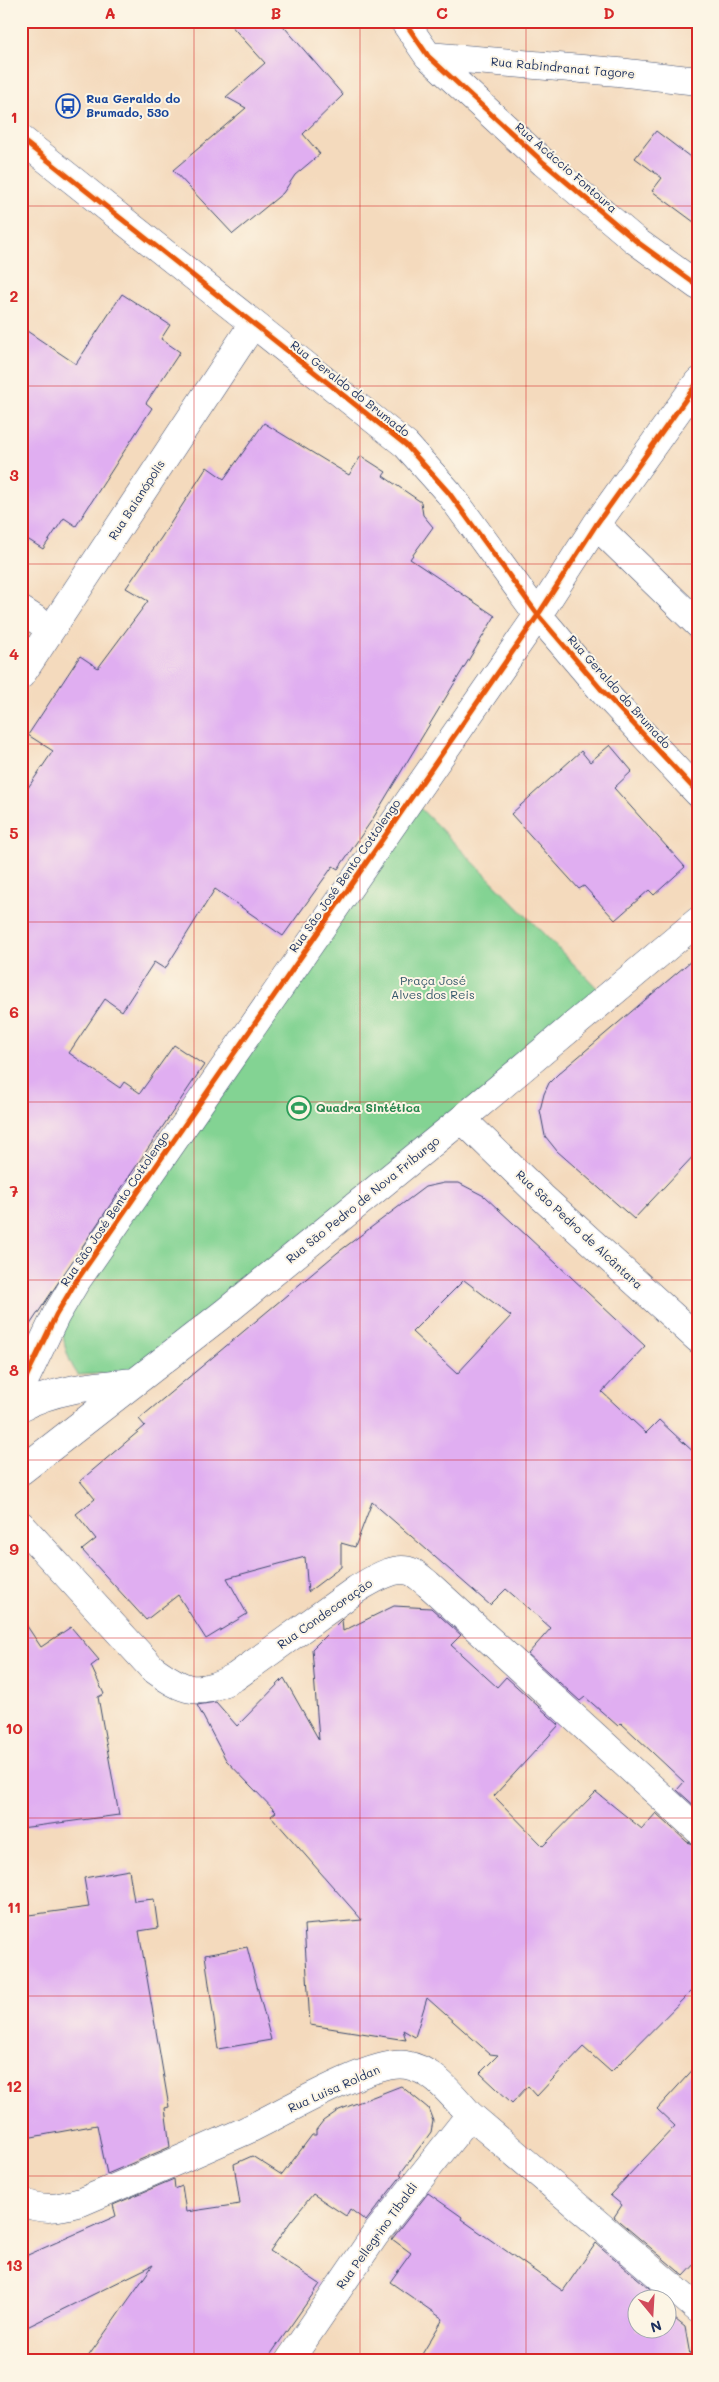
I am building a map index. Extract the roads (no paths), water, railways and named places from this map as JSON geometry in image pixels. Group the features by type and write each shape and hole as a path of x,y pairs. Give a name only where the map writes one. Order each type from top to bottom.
{"street":[{"name":"Rua Acáccio Fontoura","path":"404,21 428,56 544,164 636,241 698,286"},
{"name":"Rua Rabindranat Tagore","path":"428,56 618,72 698,81"},
{"name":"Rua Geraldo do Brumado","path":"21,139 406,445 449,493 538,615 600,688 698,793"},
{"name":"Rua Baianópolis","path":"21,675 253,324"},
{"name":"Rua São José Bento Cottolengo","path":"21,1388 56,1315 75,1283 538,615 596,525 698,382"},
{"path":"596,525 698,624"},
{"path":"21,610 51,629"},
{"name":"Rua São Pedro de Nova Friburgo","path":"21,1471 224,1313 698,921"},
{"name":"Rua São Pedro de Alcântara","path":"462,1118 542,1197 698,1339"},
{"path":"21,1407 36,1399 70,1390 134,1382"},
{"name":"Rua Condecoração","path":"21,1525 152,1668 175,1685 196,1690 221,1684 234,1677 357,1589 376,1578 398,1570 411,1572 446,1600 698,1830"},
{"name":"Rua Luisa Roldan","path":"21,2201 33,2207 54,2209 81,2202 247,2130 339,2084 384,2066 404,2064 422,2069 442,2085 470,2115 698,2309"},
{"name":"Rua Pellegrino Tibaldi","path":"289,2361 375,2235 470,2115"}],"place":[{"name":"Rua Geraldo do Brumado, 530","path":"68,106"},
{"name":"Quadra Sintética","path":"299,1108"}],"park label":[{"name":"Praça José Alves dos Reis","path":"433,988"}]}
